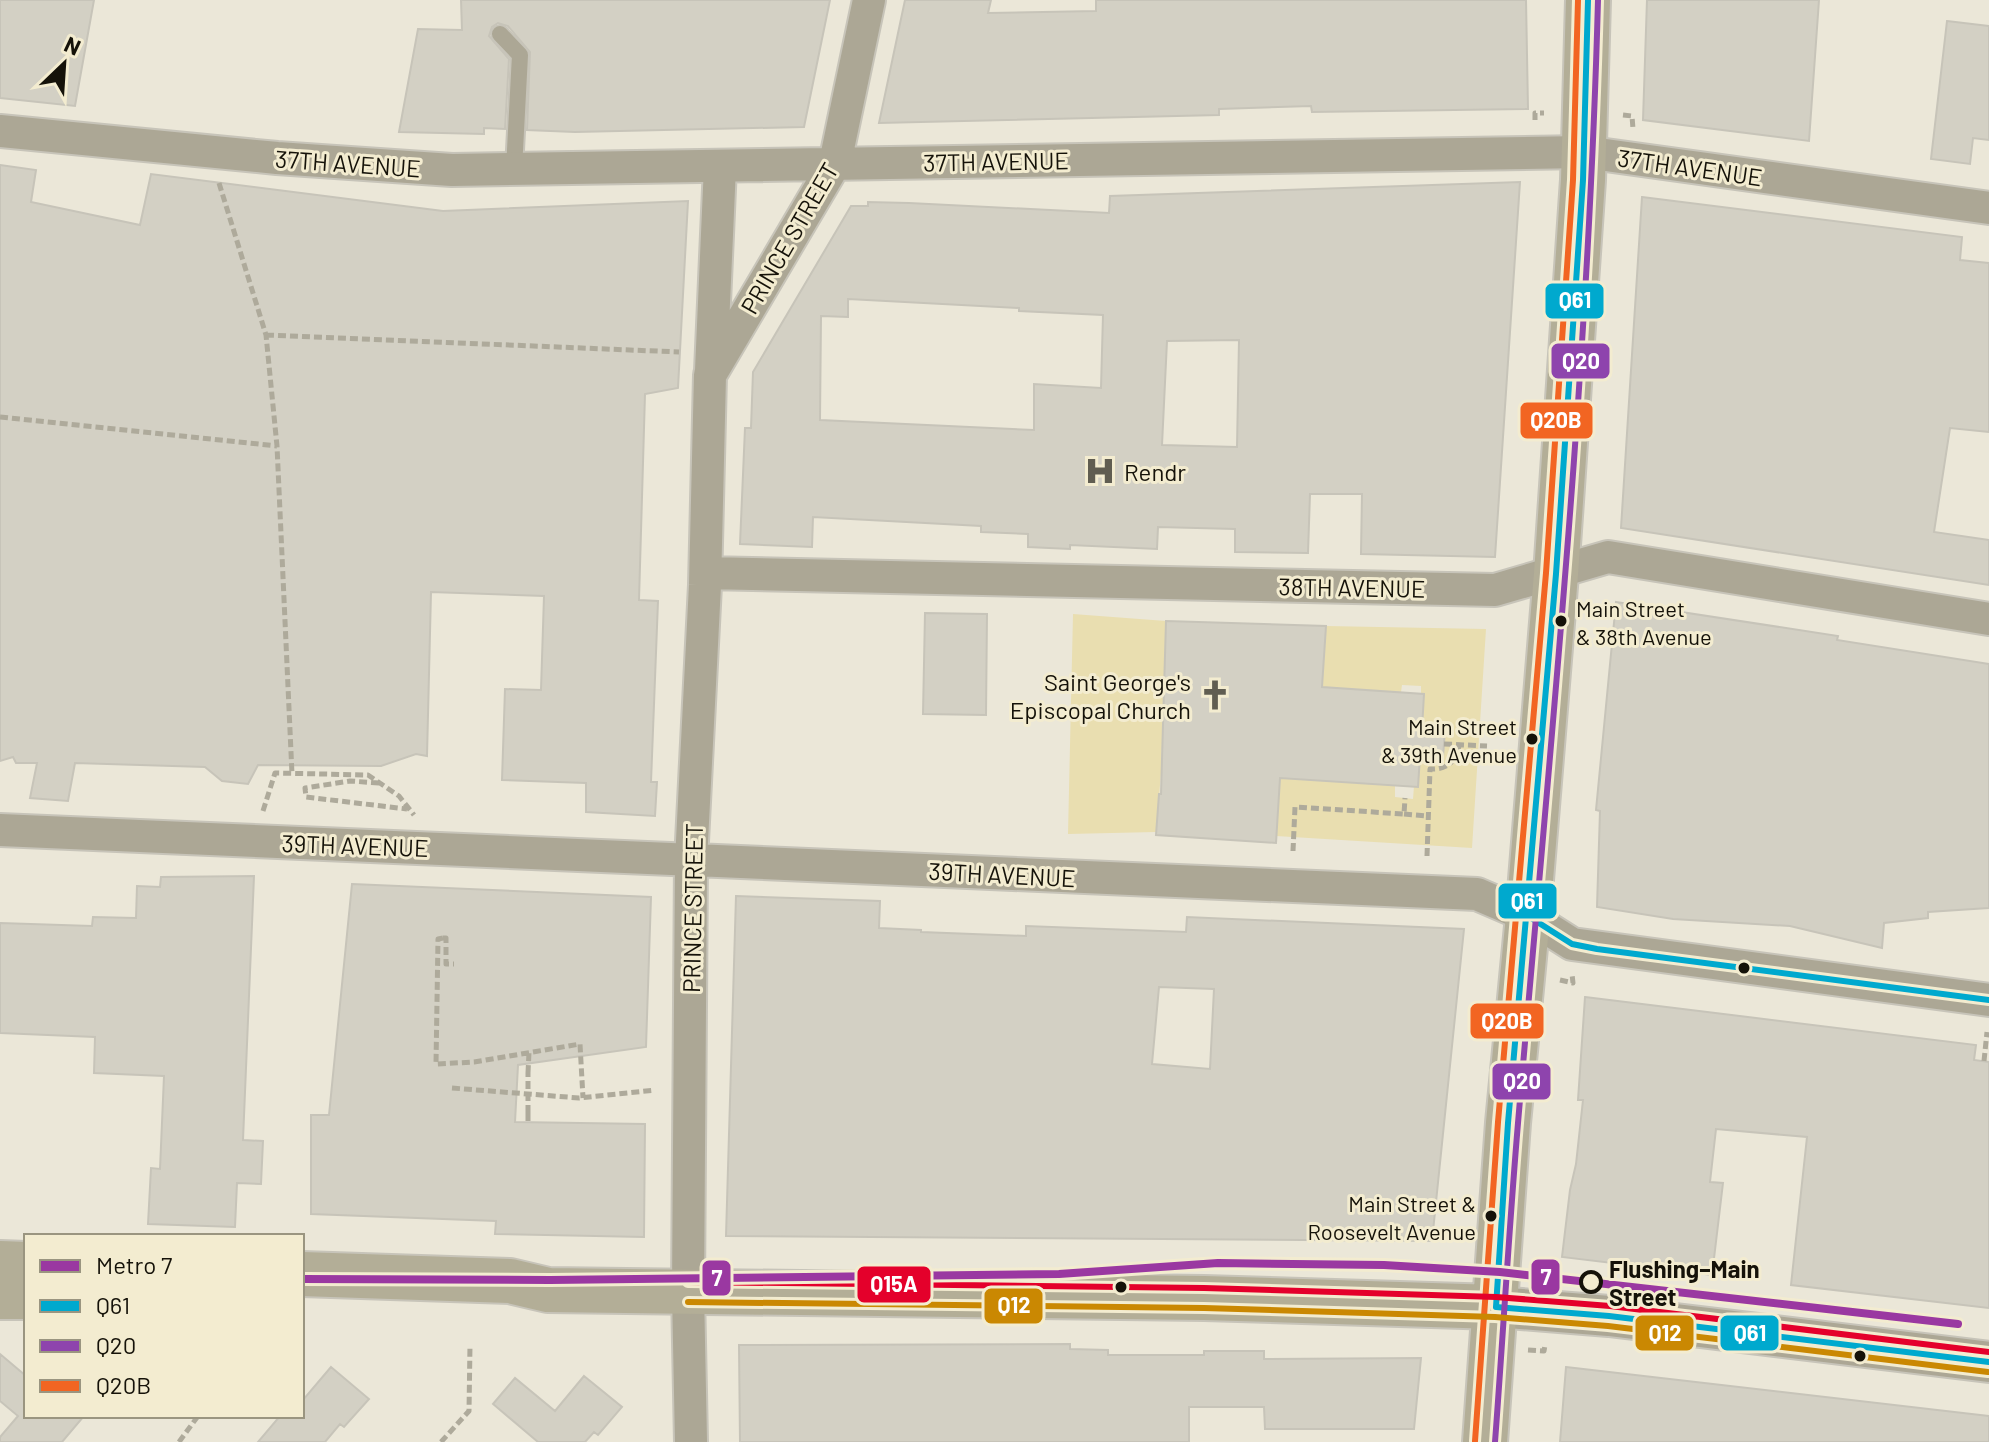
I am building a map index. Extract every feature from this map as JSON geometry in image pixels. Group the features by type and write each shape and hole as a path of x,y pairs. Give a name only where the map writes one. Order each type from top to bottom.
{"main road":[{"path":"1485,1442 1508,1123 1556,574 1584,152 1588,0"},
{"path":"0,1263 24,1264"},
{"path":"304,1274 510,1281 548,1290 1204,1298 1496,1307"},
{"path":"304,1300 509,1301 548,1290"},
{"path":"0,1297 24,1297"}],"street":[{"name":"PRINCE STREET","path":"710,375 835,163 869,0"},
{"name":"37TH AVENUE","path":"0,131 277,158 452,170 1584,152 1989,208"},
{"name":"PRINCE STREET","path":"691,1442 688,1292 691,861 706,573 710,375 720,166"},
{"name":"38TH AVENUE","path":"706,573 1495,590 1608,557 1989,619"},
{"name":"39TH AVENUE","path":"0,830 1477,894 1528,916 1572,944 1988,1015"},
{"path":"1496,1307 1609,1316 1989,1362"}],"lane":[{"path":"500,34 520,55 514,169"}],"path":[{"path":"1535,120 1535,113 1544,113"},
{"path":"1622,115 1632,116 1633,129"},
{"path":"219,183 266,335 277,446 292,774"},
{"path":"266,335 679,352"},
{"path":"0,417 277,446"},
{"path":"1444,744 1487,746"},
{"path":"1427,856 1430,769 1440,770 1451,764 1458,754 1459,745"},
{"path":"262,816 275,773 368,775 399,796 417,819"},
{"path":"380,783 350,781 305,788 306,797 409,809"},
{"path":"1404,814 1405,798"},
{"path":"1293,851 1295,807 1428,816"},
{"path":"454,964 446,964 446,938 438,939 436,1064 474,1062 580,1044 583,1098"},
{"path":"1559,980 1573,983 1572,973"},
{"path":"1984,1061 1988,1015"},
{"path":"528,1122 529,1052"},
{"path":"452,1088 583,1098 655,1090"},
{"path":"1536,1263 1552,1265 1551,1273"},
{"path":"441,1442 469,1411 470,1345"},
{"path":"179,1442 197,1418"}],"shaded area":[{"path":"1073,614 1166,621 1156,832 1068,834"},
{"path":"1326,626 1486,629 1472,848 1276,836 1280,778 1395,785 1395,797 1413,799 1414,786 1418,786 1420,756 1443,757 1445,731 1422,729 1424,694 1421,694 1421,686 1402,685 1401,692 1304,686 1323,675"}],"building":[{"path":"0,0 94,0 75,106 0,98"},
{"path":"461,0 830,0 804,127 575,132 527,130 530,52 508,26 498,23 492,27 489,36 509,59 505,129 484,128 484,134 399,132 418,29 462,30"},
{"path":"905,0 991,0 988,13 1096,11 1096,0 1526,0 1528,109 1312,112 1311,106 1219,109 1219,115 879,123"},
{"path":"1647,0 1819,0 1809,141 1643,120"},
{"path":"1947,21 1989,26 1989,140 1973,138 1970,164 1931,159"},
{"path":"0,165 36,170 31,202 140,225 151,174 443,211 688,201 678,388 645,394 639,600 658,601 651,782 657,782 655,816 586,812 586,783 502,780 505,689 541,690 544,596 431,592 427,756 416,754 381,766 258,765 248,784 222,781 205,767 75,763 68,801 30,798 37,763 16,763 13,757 0,761"},
{"path":"1520,182 1495,557 1361,554 1362,494 1310,494 1308,553 1235,552 1235,529 1158,527 1157,549 1070,545 1070,549 1028,547 1028,534 981,532 981,526 813,517 812,547 740,544 745,428 751,428 753,372 851,206 868,206 868,202 909,203 1109,213 1110,196","holes":["848,299 1103,315 1101,388 1034,384 1034,430 820,420 821,316 848,317","1239,340 1237,447 1162,445 1167,341"]},
{"path":"1642,197 1962,237 1960,260 1989,263 1989,432 1950,428 1934,532 1989,540 1989,585 1621,528"},
{"path":"1616,602 1838,636 1837,640 1989,664 1989,908 1928,912 1928,918 1884,923 1882,948 1790,926 1673,919 1597,907 1600,811 1596,810"},
{"path":"925,613 987,614 986,715 923,714"},
{"path":"1166,621 1326,626 1322,687 1424,694 1422,729 1445,730 1443,757 1420,756 1418,787 1280,778 1276,843 1156,835 1161,794"},
{"path":"254,876 243,1140 263,1141 261,1184 237,1183 235,1227 148,1224 151,1168 160,1169 164,1076 94,1073 95,1037 0,1033 0,923 92,926 93,917 136,918 137,886 160,887 161,877"},
{"path":"352,884 651,897 646,1047 518,1065 515,1122 645,1124 644,1237 495,1234 496,1221 311,1214 311,1115 329,1115"},
{"path":"736,896 880,901 879,928 921,932 1026,936 1026,926 1186,932 1187,917 1464,929 1432,1241 726,1236","holes":["1159,987 1214,989 1210,1069 1152,1064"]},
{"path":"1585,997 1976,1045 1974,1060 1989,1062 1989,1308 1791,1285 1807,1137 1716,1129 1710,1182 1723,1183 1712,1275 1562,1257 1583,1100 1578,1100"},
{"path":"1070,1344 1070,1349 1108,1350 1108,1355 1204,1355 1204,1351 1264,1351 1264,1359 1421,1358 1414,1429 1265,1429 1264,1407 1189,1407 1189,1442 740,1442 739,1345"},
{"path":"0,1354 24,1374 24,1418 82,1418 62,1442 0,1442 0,1437 18,1416 0,1401"},
{"path":"331,1367 369,1399 344,1427 340,1424 325,1442 258,1442 278,1418 304,1418 304,1399"},
{"path":"1566,1367 1989,1416 1989,1442 1560,1442"},
{"path":"584,1376 622,1407 598,1435 594,1432 585,1442 538,1442 493,1404 515,1378 555,1411"}],"metro line":[{"name":"7","path":"304,1279 550,1280 1059,1274 1218,1263 1384,1265 1500,1272 1958,1324"}],"transit line":[{"name":"Q20B","path":"1475,1441 1498,1122 1546,573 1573,180 1578,0"},
{"name":"Q61","path":"1588,0 1583,180 1556,574 1508,1123 1496,1307 1609,1316 1989,1362"},
{"name":"Q20","path":"1495,1442 1515,1163 1577,422 1598,0"},
{"name":"Q61","path":"1528,916 1572,944 1597,949 1989,1000"},
{"name":"Q15A","path":"688,1282 1204,1288 1496,1297 1610,1306 1989,1352"},
{"name":"Q12","path":"688,1302 1204,1308 1495,1317 1608,1326 1988,1372"}],"place":[{"name":"Rendr","path":"1100,471"},
{"name":"Main Street & 38th Avenue","path":"1561,621"},
{"name":"Saint George's Episcopal Church","path":"1215,695"},
{"name":"Main Street & 39th Avenue","path":"1532,739"},
{"name":"Main Street & Roosevelt Avenue","path":"1491,1216"},
{"name":"Flushing–Main Street","path":"1591,1282"}]}
